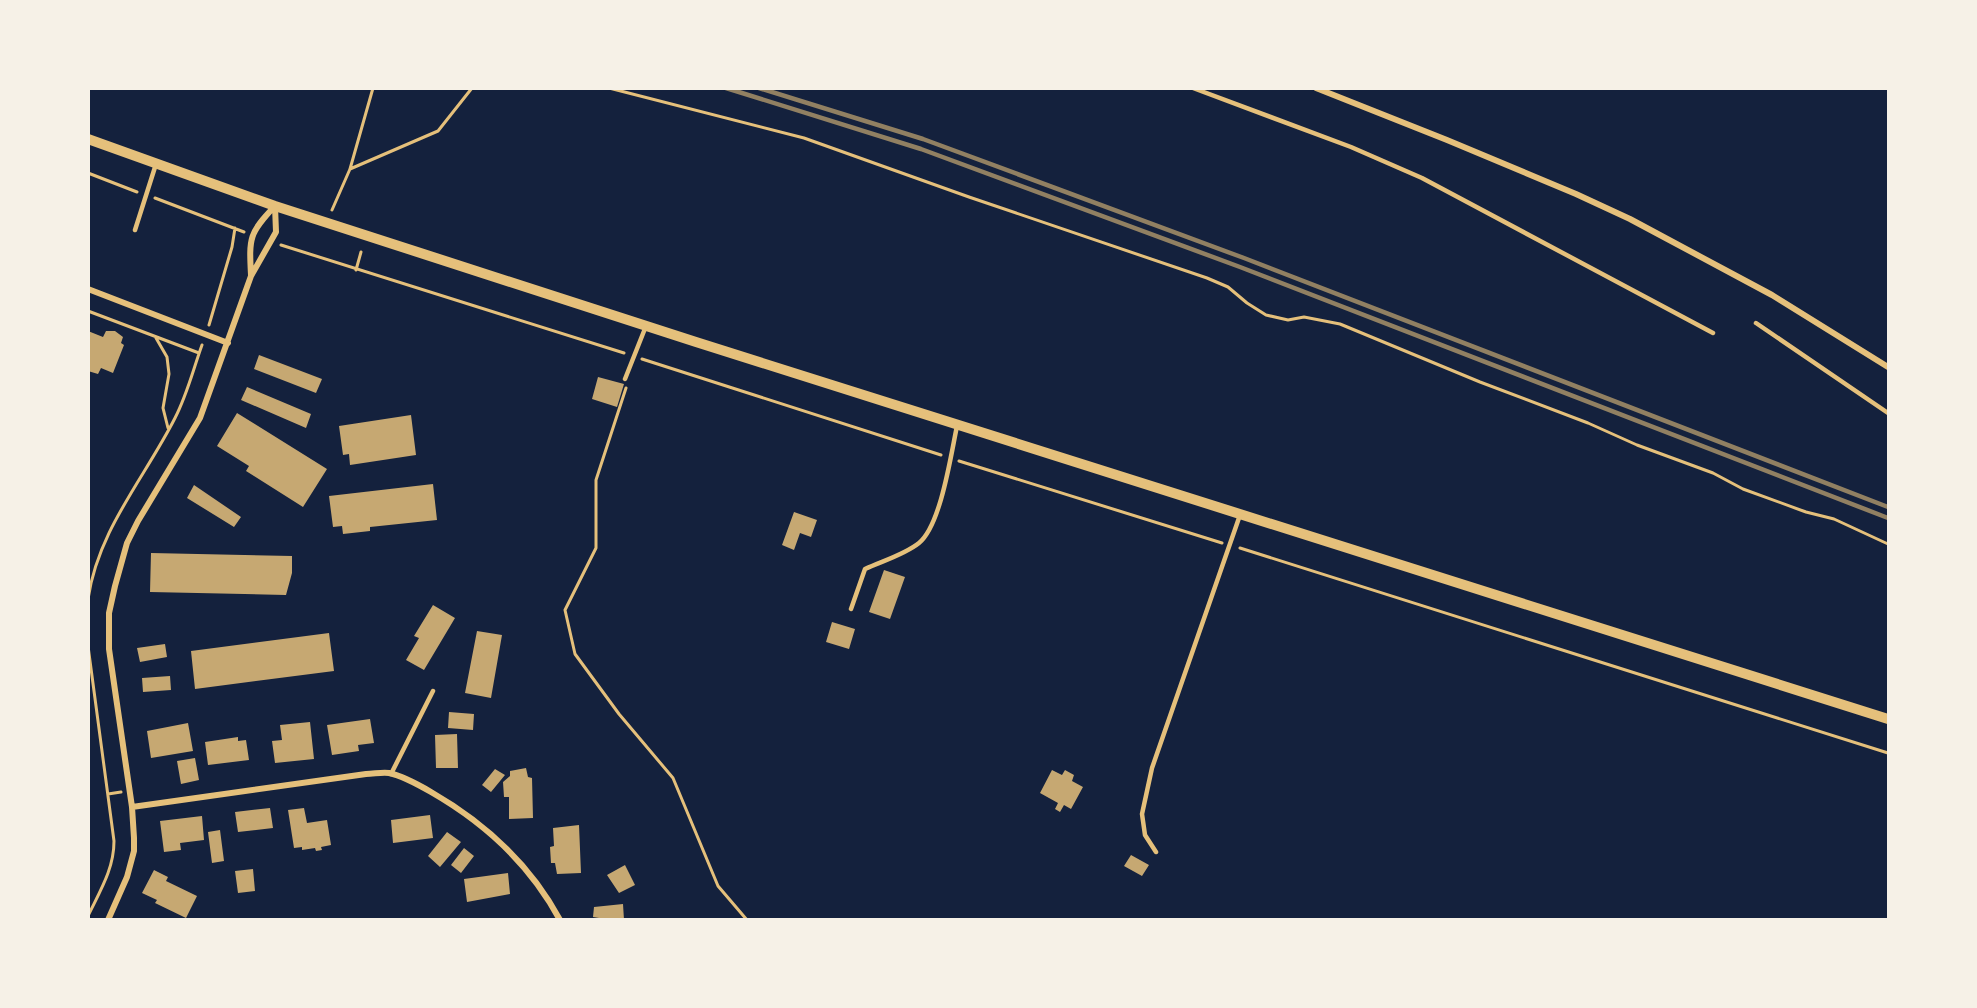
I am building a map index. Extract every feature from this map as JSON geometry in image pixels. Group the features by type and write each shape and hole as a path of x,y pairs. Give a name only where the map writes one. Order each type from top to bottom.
{"street":[{"path":"1316,88 1447,140 1630,219 1772,295 1888,368"},
{"path":"88,139 275,206 646,326 1888,719"},
{"path":"251,276 250,243 258,224 275,206"},
{"path":"108,920 127,877 134,838 132,807 109,649 110,613 115,586 127,543 138,521 200,418 251,276 276,232 275,206"},
{"path":"88,289 228,343"},
{"path":"132,807 366,774 391,774 423,788 459,809 486,829 531,875 560,920"}],"lane":[{"path":"1193,88 1351,147 1422,178 1713,333"},
{"path":"135,230 156,164"},
{"path":"1756,323 1888,413"},
{"path":"625,380 646,326"},
{"path":"851,609 865,569 920,542 928,530 940,503 957,426"},
{"path":"1156,852 1145,835 1142,814 1152,768 1240,515"},
{"path":"391,774 433,691"}],"path":[{"path":"328,223 350,169 373,88"},
{"path":"350,169 438,131 472,88"},
{"path":"609,88 804,138 1207,278 1228,287 1266,315 1288,320 1304,317 1340,324 1480,382 1588,423 1637,445 1713,473 1743,489 1806,512 1834,519 1888,544"},
{"path":"88,173 253,235"},
{"path":"88,599 90,582 97,560 112,524 168,430 188,391 232,247 235,228"},
{"path":"272,242 1888,753"},
{"path":"356,270 361,252"},
{"path":"88,310 200,353"},
{"path":"155,337 167,357 169,374 163,408 168,430"},
{"path":"625,380 627,385 596,480 596,548 565,610 575,654 619,714 673,778 718,886 747,920"},
{"path":"88,646 114,841 114,856 110,871 88,916"}],"building":[{"path":"88,331 103,337 106,331 115,331 123,337 121,343 124,345 113,373 101,368 98,374 88,371"},
{"path":"259,355 322,379 316,393 254,369"},
{"path":"598,377 624,384 617,407 592,399"},
{"path":"247,387 311,414 306,428 241,400"},
{"path":"237,413 327,469 303,507 246,471 249,466 217,446"},
{"path":"411,415 416,455 350,465 349,454 343,455 339,426"},
{"path":"433,484 437,520 370,527 370,531 343,534 342,526 333,527 329,496"},
{"path":"194,485 241,517 234,527 187,498"},
{"path":"794,512 817,520 811,537 800,533 794,550 782,545"},
{"path":"151,553 292,556 292,573 286,595 150,592"},
{"path":"884,570 905,577 890,619 869,612"},
{"path":"433,605 455,618 424,670 406,660 419,638 414,636"},
{"path":"832,622 855,629 849,649 826,642"},
{"path":"477,631 502,635 491,698 465,693"},
{"path":"329,633 334,671 195,689 191,651"},
{"path":"165,644 167,657 140,662 137,648"},
{"path":"170,676 171,690 143,692 142,678"},
{"path":"449,712 474,714 473,730 448,728"},
{"path":"370,719 374,743 358,745 359,751 332,755 327,725"},
{"path":"310,722 314,759 275,763 272,741 282,740 280,725"},
{"path":"188,723 193,751 151,758 147,731"},
{"path":"457,734 458,768 436,768 435,735"},
{"path":"238,737 238,741 246,740 249,760 208,765 205,742"},
{"path":"195,758 199,780 181,784 177,761"},
{"path":"526,768 528,777 532,778 533,818 509,819 509,797 504,797 503,782 510,776 510,771"},
{"path":"495,769 505,775 491,792 482,785"},
{"path":"1052,770 1062,775 1065,770 1074,775 1072,781 1083,787 1071,809 1064,805 1060,812 1055,809 1058,803 1040,793"},
{"path":"270,808 273,828 238,832 235,812"},
{"path":"304,808 307,823 327,820 331,845 321,847 322,850 316,851 315,848 302,850 302,847 294,848 288,810"},
{"path":"430,815 433,838 393,843 391,820"},
{"path":"202,816 204,840 180,843 181,850 164,852 160,821"},
{"path":"579,825 581,873 557,874 555,863 551,863 550,847 554,846 553,828"},
{"path":"220,830 224,861 212,863 208,832"},
{"path":"447,832 461,842 440,867 428,856"},
{"path":"464,848 474,856 461,873 451,865"},
{"path":"1131,855 1149,865 1142,876 1124,866"},
{"path":"625,865 635,885 619,893 607,875"},
{"path":"253,869 255,891 238,893 235,871"},
{"path":"154,870 168,877 166,881 197,896 186,918 155,903 157,900 142,893"},
{"path":"508,873 510,894 467,902 464,879"},
{"path":"623,904 624,920 598,920 599,918 593,917 594,907"}],"railway":[{"path":"726,88 921,149 1240,267 1888,518"},
{"path":"759,88 923,139 1244,258 1888,507"}]}
